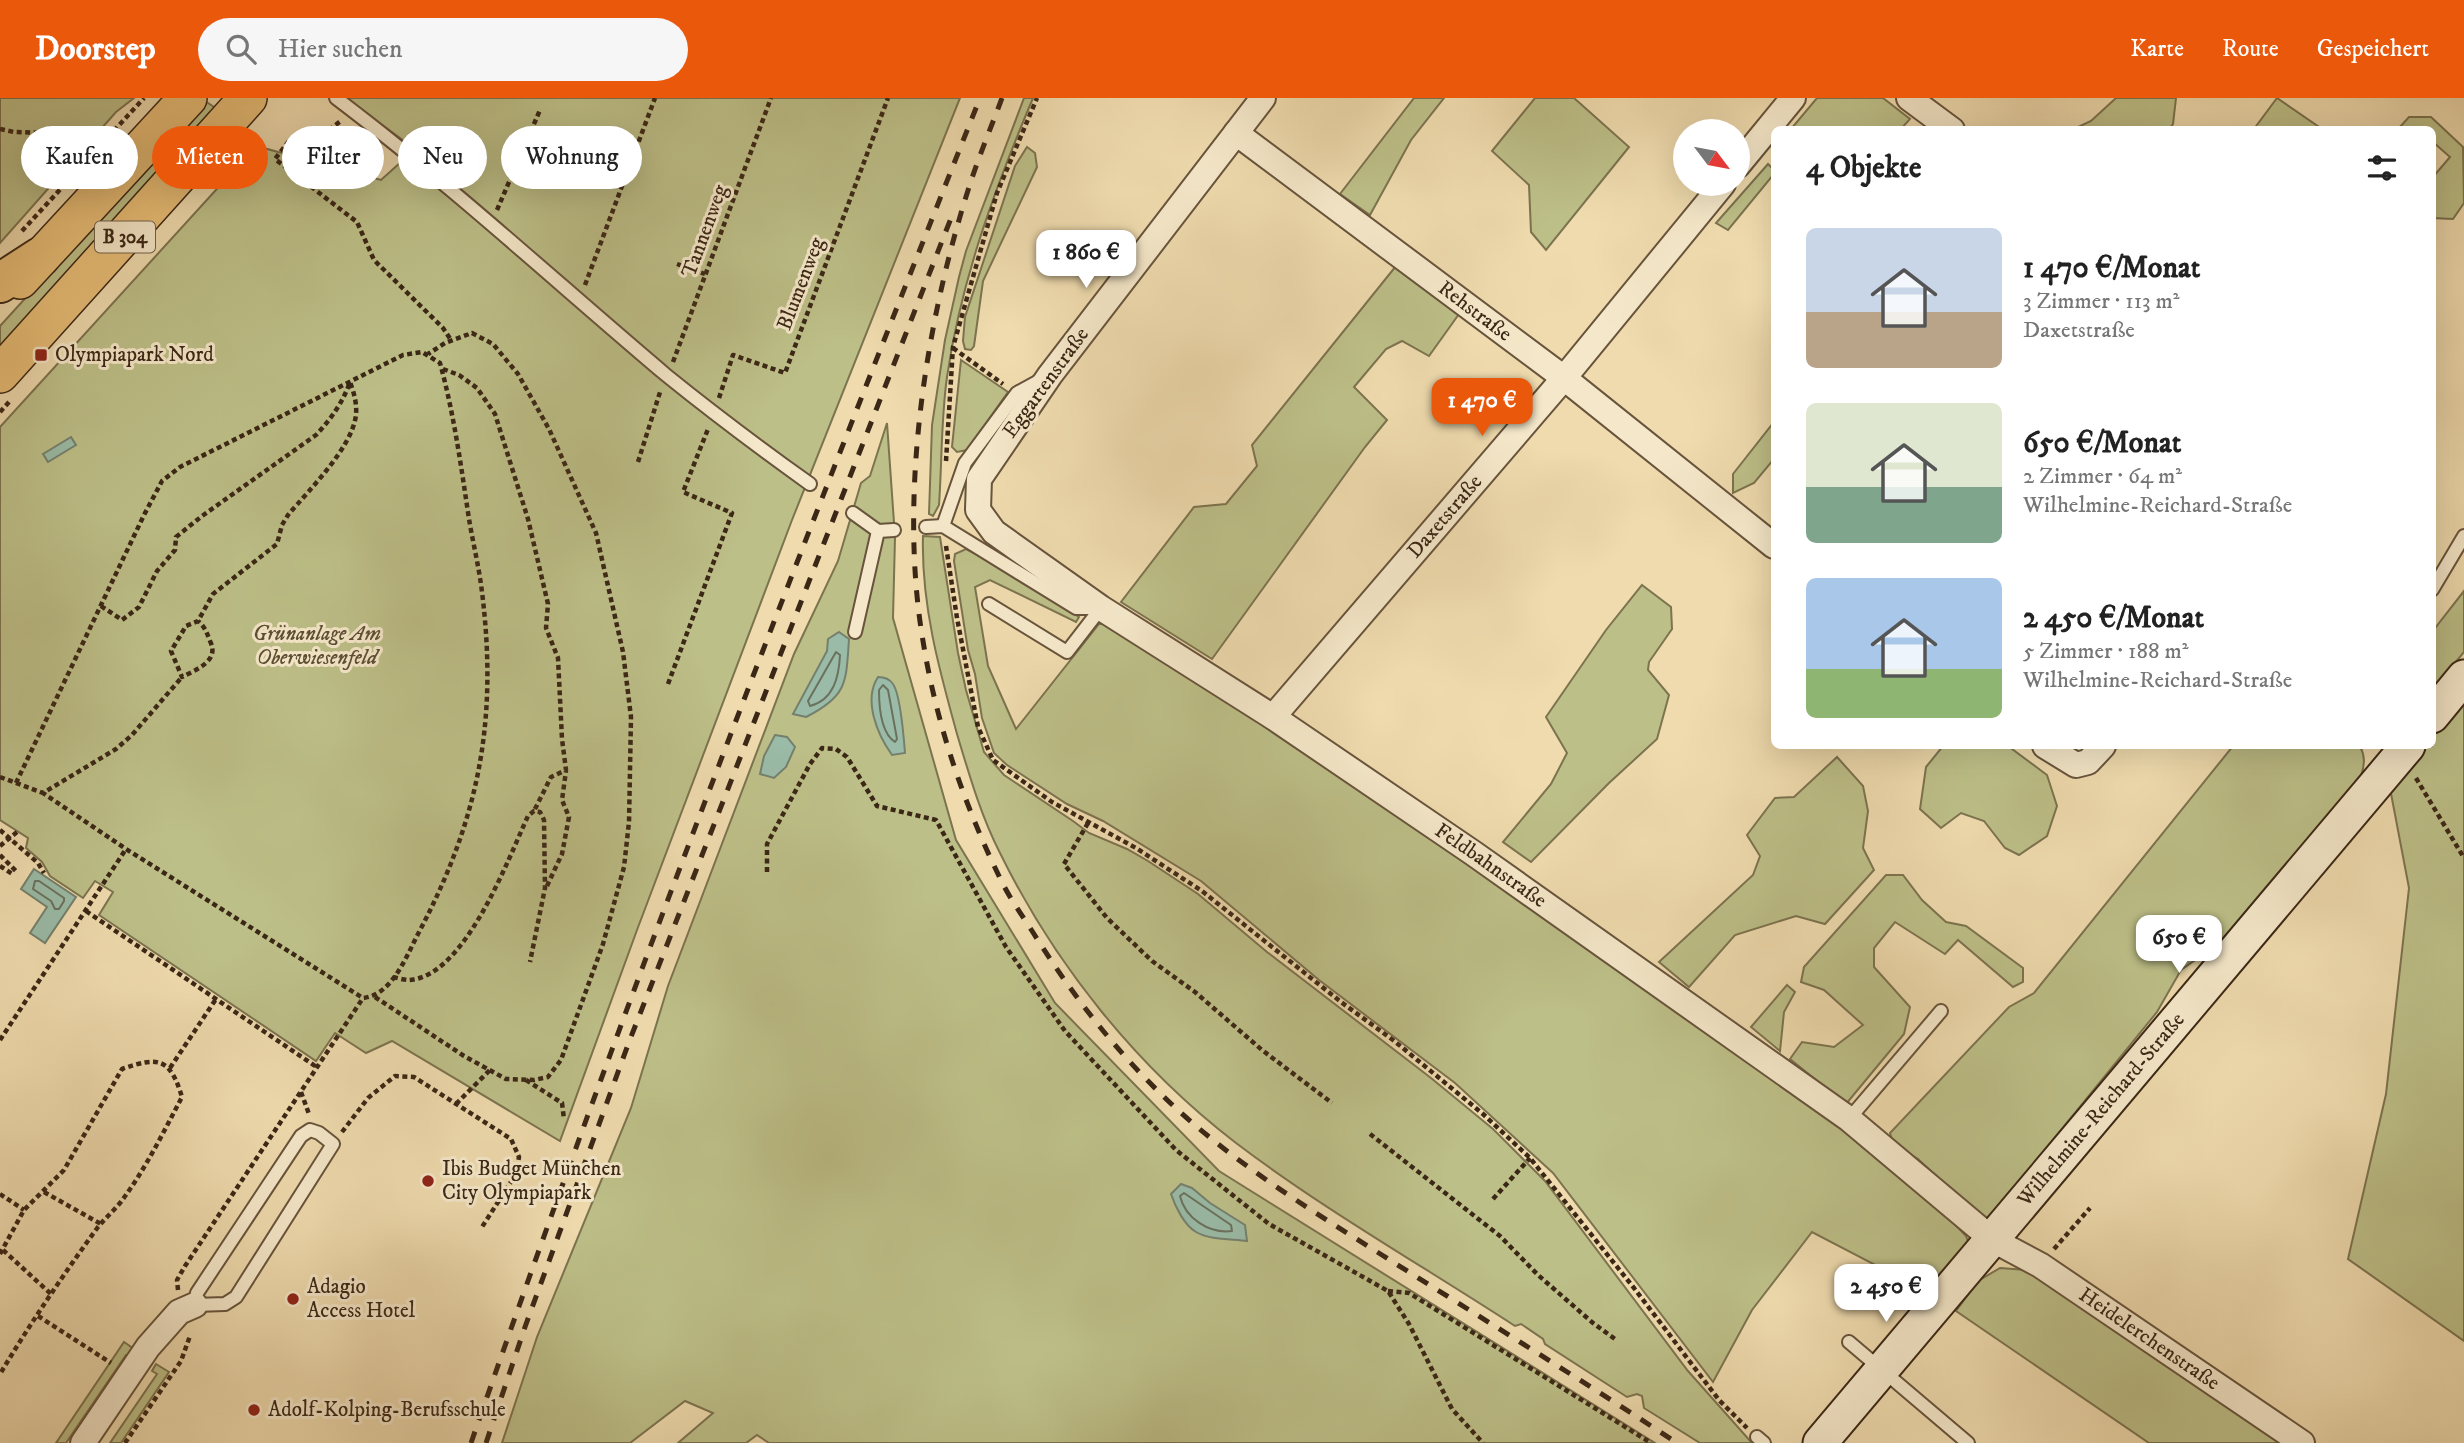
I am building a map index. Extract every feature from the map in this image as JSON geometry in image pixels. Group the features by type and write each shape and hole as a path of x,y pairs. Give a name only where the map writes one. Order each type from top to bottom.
{"highway":[{"path":"0,283 29,246"}],"main road":[{"name":"B 304","path":"0,301 29,246 188,98"},
{"name":"B 304","path":"0,374 248,98"}],"street":[{"name":"Eggartenstraße","path":"978,510 979,479 1050,375 1263,98"},
{"path":"1750,151 1793,98"},
{"path":"1909,98 1947,126"},
{"name":"Rehstraße","path":"1236,133 1564,378 1771,544"},
{"name":"Daxetstraße","path":"1273,717 1564,378 1713,196"},
{"name":"Feldbahnstraße","path":"978,510 994,532 1101,608 1273,717 1473,853 1849,1119 1993,1240"},
{"path":"2436,711 2464,677"},
{"path":"2050,749 2077,765 2088,762 2099,750"},
{"name":"Wilhelmine-Reichard-Straße","path":"1820,1443 2410,760"},
{"name":"Heidelerchenstraße","path":"1993,1240 2040,1265 2302,1443"},
{"path":"83,1443 148,1347 188,1316"}],"lane":[{"path":"336,98 440,179 714,414 810,484"},
{"path":"943,526 965,463 1017,393 1050,375"},
{"path":"853,513 878,531 894,530"},
{"path":"926,527 943,526 1076,608 1101,608"},
{"path":"855,632 878,531"},
{"path":"2436,583 2464,536"},
{"path":"989,604 1067,652 1101,608"},
{"path":"1849,1119 1941,1011"},
{"path":"310,1130 319,1133 333,1144 236,1297 225,1304 188,1316 197,1293 301,1136 310,1130"},
{"path":"1849,1342 1968,1443"}],"path":[{"path":"118,126 144,98"},
{"path":"580,299 655,98"},
{"name":"Tannenweg","path":"638,462 666,374 673,362 771,98"},
{"name":"Blumenweg","path":"714,414 733,355 785,373 888,98"},
{"path":"946,473 953,347 998,193 1037,98"},
{"path":"491,224 540,110"},
{"path":"334,126 353,111"},
{"path":"0,129 21,132"},
{"path":"282,150 275,159 282,164"},
{"path":"29,246 69,189"},
{"path":"314,189 357,222 374,260 443,328 451,341"},
{"path":"677,264 705,274"},
{"path":"375,997 506,1079 548,1077 561,1060 603,944 624,866 629,822 631,717 623,652 596,533 549,429 517,374 493,344 472,333 428,354"},
{"path":"953,347 1017,393"},
{"path":"0,777 16,783 43,793 126,849 363,998 375,997 387,988 442,890 468,820 483,755 487,709 488,664 482,591 456,430 440,363 428,354 417,352 403,355 180,467 162,481 16,783"},
{"path":"442,369 459,375 477,388 495,414 528,519 548,604 546,628 558,658 566,770 562,800 569,817 562,854 545,888"},
{"path":"101,606 122,620 139,607 157,571 175,550 176,537 316,435 329,421 350,382"},
{"path":"182,677 171,651 186,626 198,621 213,594 277,544 288,515 351,433 356,416 356,401 350,382"},
{"path":"668,684 732,513 683,492 714,414"},
{"path":"943,526 969,685 978,727 989,754 1020,781 1088,823 1136,848 1202,891 1340,1002 1432,1071 1530,1158 1719,1400 1760,1440"},
{"path":"43,793 116,749 132,735 182,677 207,663 214,648 204,626 198,621"},
{"path":"767,872 767,844 810,764 822,748 836,749 847,757 877,806 936,820 1006,947 1065,1031 1176,1150 1269,1224 1388,1291 1409,1293 1651,1443"},
{"path":"2410,760 2464,858"},
{"path":"393,977 410,980 434,971 456,950 482,914 528,816 534,811 551,777 566,770"},
{"path":"530,962 545,888 544,820 540,813 534,811"},
{"path":"1088,823 1064,864 1107,918 1152,961 1195,992 1262,1051 1332,1103"},
{"path":"0,830 38,863 44,873"},
{"path":"0,846 17,832"},
{"path":"0,866 15,873 0,854 10,838"},
{"path":"0,1040 126,849"},
{"path":"86,911 318,1068"},
{"path":"125,1443 181,1361 187,1347 188,1316 177,1280 363,998"},
{"path":"170,1068 215,999"},
{"path":"0,1374 51,1294 101,1224 123,1199 183,1097 176,1076 170,1068 148,1060 122,1069 64,1170 24,1210 1,1252 51,1294"},
{"path":"456,1104 490,1070"},
{"path":"333,1144 368,1098 395,1076 414,1077 512,1139 519,1157 516,1174 482,1227"},
{"path":"526,1080 562,1103 564,1119"},
{"path":"1370,1134 1500,1236 1538,1275 1615,1339"},
{"path":"1493,1199 1530,1158"},
{"path":"44,1192 101,1224"},
{"path":"0,1194 24,1210"},
{"path":"2040,1265 2090,1208"},
{"path":"1388,1291 1409,1324 1452,1409 1483,1443"},
{"path":"38,1316 100,1358"}],"green space":[{"path":"0,98 134,98 104,126 21,126 21,189 48,189 0,243"},
{"name":"Grünanlage Am Oberwiesenfeld","path":"346,98 960,98 792,520 560,1141 392,1041 366,1053 335,1033 316,1061 99,915 113,892 95,881 83,898 50,876 42,862 26,848 28,838 0,820 0,427 217,189 268,189 268,149 282,153 282,189 384,189 384,177 398,165 398,189 487,189 487,126 398,126 398,137"},
{"path":"1024,98 1033,98 981,235 953,341 944,409 939,505 933,516 929,514 932,425 945,340 966,251"},
{"path":"1414,98 1444,98 1411,140 1370,215 1340,194"},
{"path":"1535,98 1574,98 1629,147 1546,250 1531,232 1529,185 1492,151"},
{"path":"1817,98 1883,98 1910,119 1904,126 1794,126"},
{"path":"2116,98 2176,98 2171,126 2080,126 2091,121"},
{"path":"2277,98 2318,126 2256,126"},
{"path":"205,101 217,109 202,126 182,126"},
{"path":"2409,117 2431,117 2463,147 2464,203 2453,219 2436,218 2436,173 2450,157 2436,145 2436,126 2401,126"},
{"path":"1027,147 1035,153 1037,167 983,281 974,346 971,350 965,349 965,317 1015,166"},
{"path":"152,159 152,181 0,349 0,326 125,189 138,189 138,175"},
{"path":"1768,164 1771,167 1771,178 1728,230 1716,223 1740,196 1750,196 1750,184"},
{"path":"1396,266 1459,314 1429,356 1402,341 1386,349 1354,387 1387,420 1212,659 1121,602 1194,507 1226,504 1257,466 1252,445"},
{"path":"961,360 1008,392 967,450 957,452 952,447"},
{"path":"887,423 895,537 893,618 956,840 1055,1003 1219,1171 1655,1443 769,1443 757,1435 746,1443 678,1443 713,1413 685,1401 630,1443 502,1443 537,1337 631,1108 668,986 794,654 838,561 861,483 870,476"},
{"path":"1771,426 1771,463 1754,483 1733,493 1733,474"},
{"path":"923,536 940,537 966,690 984,752 1004,775 1089,833 1127,849 1198,894 1267,952 1493,1129 1545,1181 1688,1371 1752,1443 1700,1443 1644,1408 1642,1396 1637,1394 1627,1397 1545,1344 1543,1339 1521,1324 1515,1326 1374,1237 1236,1143 1165,1081 1132,1047 1073,974 1046,935 1000,853 987,824 950,710 938,661 925,586"},
{"path":"966,549 1079,617 1076,622 990,580 975,587 988,666 1016,729 1099,624 1105,624 1212,691 1447,847 1819,1110 1950,1219 1966,1236 1969,1244 1929,1293 1812,1232 1752,1310 1713,1382 1553,1173 1455,1083 1319,980 1201,881 1103,821 1067,804 1007,765 994,753 982,718 954,561 955,554"},
{"path":"1642,585 1671,607 1672,629 1649,662 1648,670 1669,695 1657,739 1531,862 1503,842 1551,784 1567,753 1546,717 1606,630"},
{"path":"2464,591 2464,652 2436,686 2436,627"},
{"path":"2464,696 2464,1341 2348,1259 2386,1094 2409,888 2389,783 2418,749 2436,749 2436,729"},
{"path":"1941,749 2012,749 2047,775 2057,806 2047,836 2019,855 2005,848 1984,821 1961,813 1941,828 1920,809 1926,767"},
{"path":"2231,749 2361,749 2364,757 2361,776 2221,942 2181,970 2157,1012 1986,1222 1918,1159 1893,1144 1890,1133 2009,1007 2034,993"},
{"path":"1837,757 1863,786 1868,811 1863,848 1874,870 1825,924 1796,916 1735,935 1689,987 1659,962 1753,875 1760,856 1747,835 1775,798 1794,797"},
{"path":"1886,875 1903,875 1922,900 1946,922 1966,926 2023,968 2023,982 2013,987 1958,940 1945,954 1895,922 1874,948 1874,967 1910,1007 1904,1034 1846,1104 1790,1059 1802,1042 1834,1047 1863,1025 1824,990 1801,982 1804,967"},
{"path":"1787,985 1795,992 1784,1012 1780,1051 1751,1027"},
{"path":"2000,1268 2027,1270 2281,1443 2149,1443 1956,1311 1978,1281"},
{"path":"124,1342 137,1351 132,1358 126,1355 66,1443 56,1443"},
{"path":"156,1364 169,1372 121,1443 110,1443 157,1374 152,1371"}],"water":[{"path":"71,437 76,445 48,462 43,454"},
{"path":"839,632 849,639 842,686 830,702 806,717 793,714 827,651 828,639"},
{"path":"878,677 888,679 893,684 898,697 905,753 892,755 877,727 872,696"},
{"path":"775,735 787,737 795,747 786,767 774,778 760,774 764,756"},
{"path":"34,869 76,897 45,943 30,933 47,907 21,889"},
{"path":"1181,1184 1192,1188 1245,1225 1247,1241 1201,1235 1192,1229 1180,1215 1171,1194"}],"railway":[{"path":"471,1443 654,936 980,98"},
{"path":"1002,98 972,178 941,288 921,407 915,467 914,527 916,585 923,641 935,701 952,761 986,848 1003,883 1083,1006 1139,1071 1203,1132 1303,1205 1677,1443"},
{"path":"486,1443 525,1327 629,1042 953,213"}],"place":[{"name":"Olympiapark Nord","path":"41,355"},
{"name":"Ibis Budget München City Olympiapark","path":"428,1181"},
{"name":"Adagio Access Hotel","path":"293,1299"},
{"name":"Adolf-Kolping-Berufsschule","path":"254,1410"}]}
